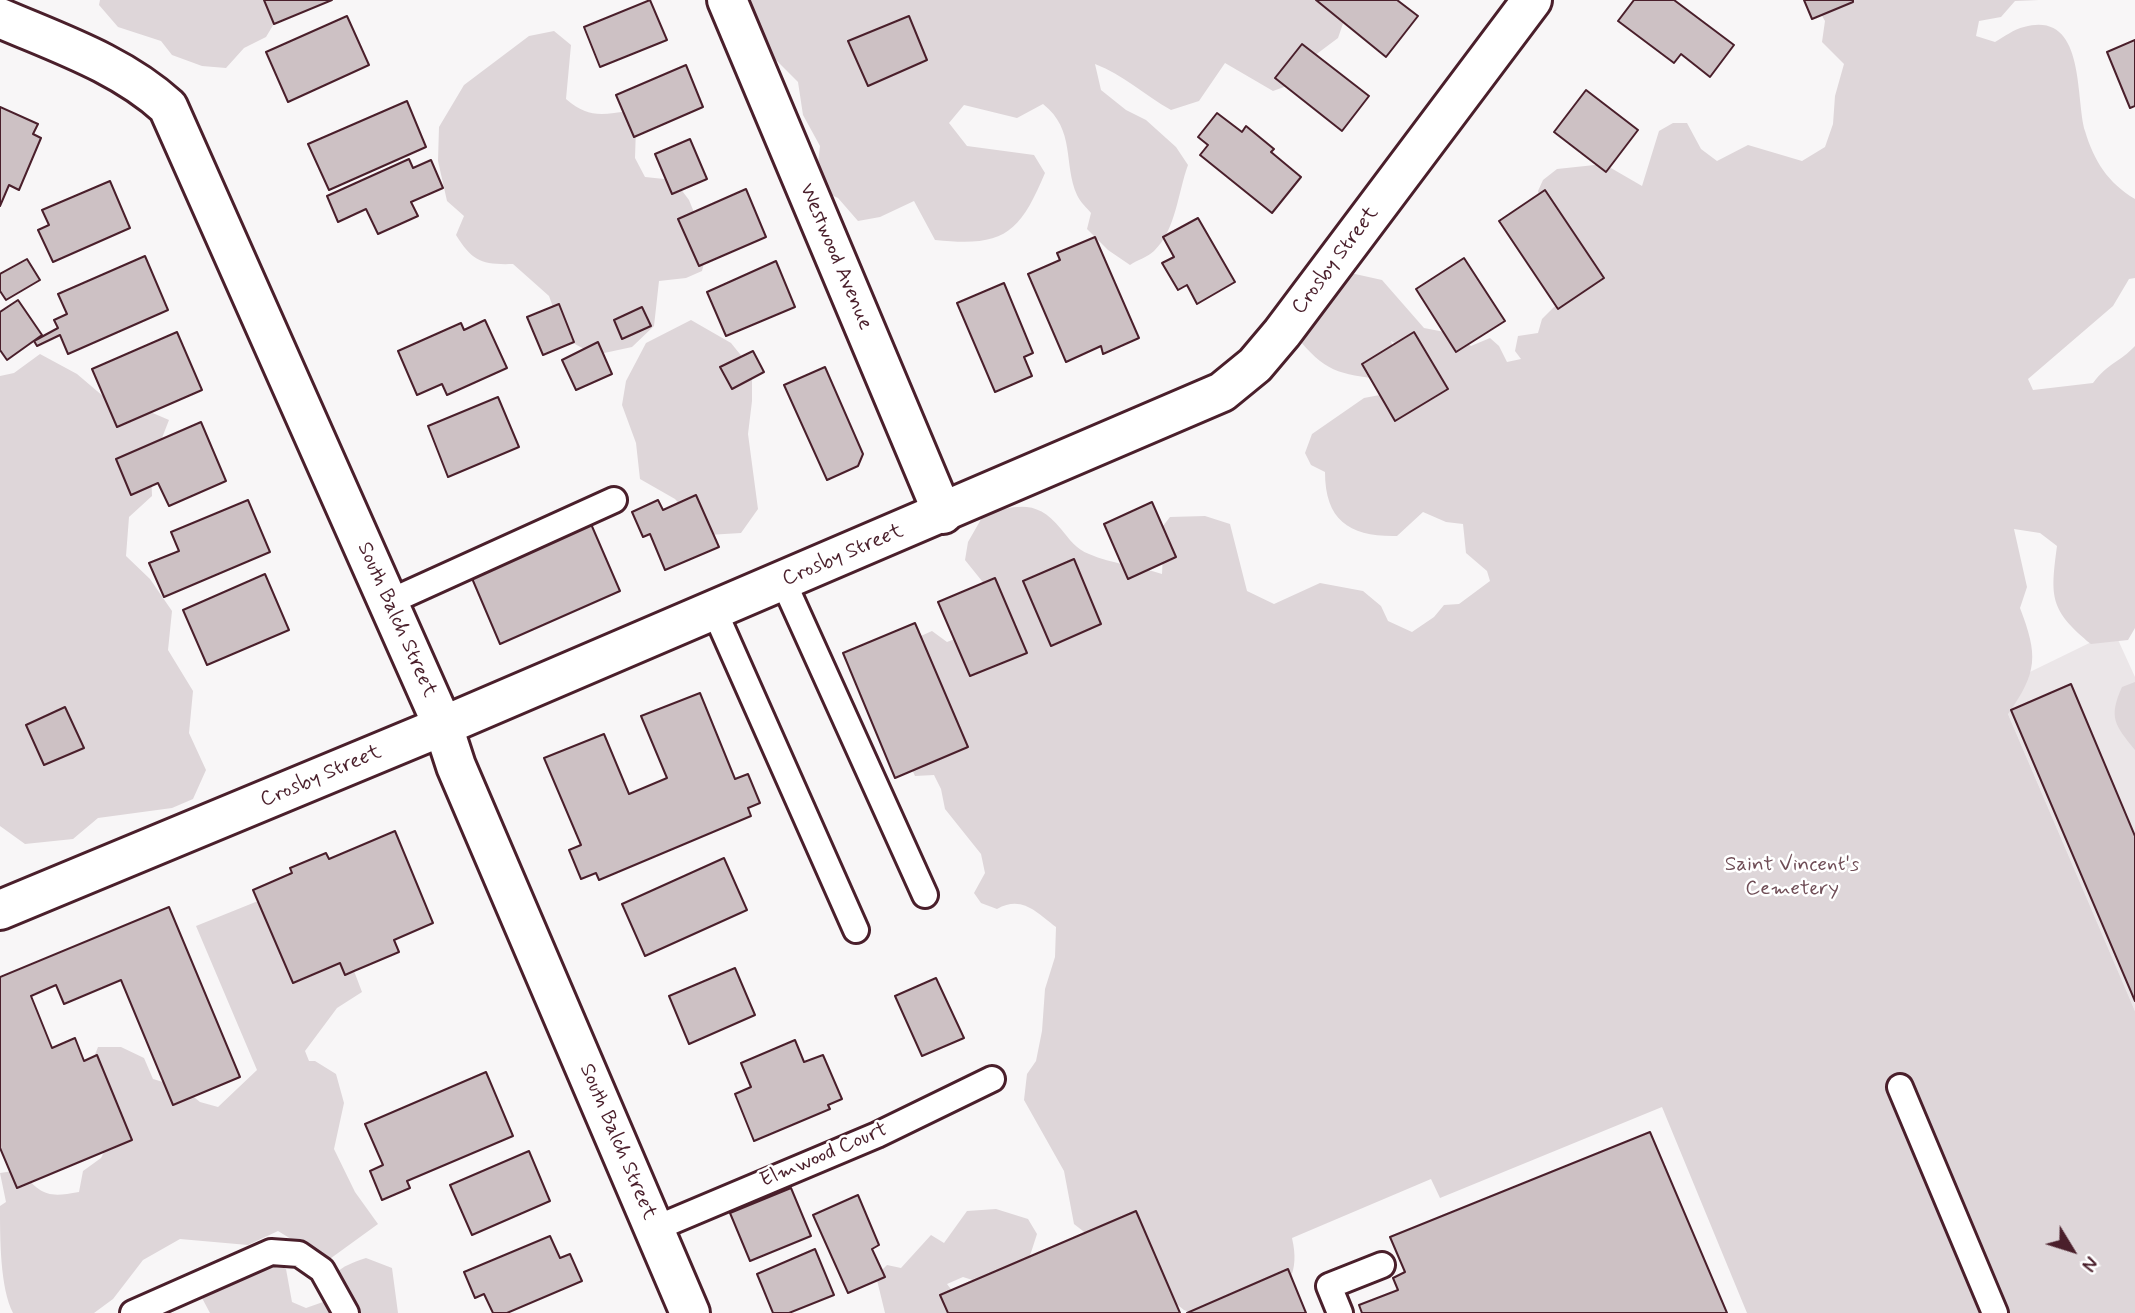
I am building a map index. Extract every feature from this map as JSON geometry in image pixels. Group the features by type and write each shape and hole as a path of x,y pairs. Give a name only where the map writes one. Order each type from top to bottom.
{"street":[{"name":"Westwood Avenue","path":"727,0 943,514"},
{"name":"Crosby Street","path":"0,910 443,726 1223,392 1255,365 1532,0"},
{"name":"South Balch Street","path":"0,18 118,70 147,87 169,107 443,726 456,766 690,1313"}],"lane":[{"path":"389,602 614,499"},
{"path":"783,581 925,895"},
{"path":"714,610 856,930"},
{"name":"Elmwood Court","path":"654,1229 877,1135 992,1079"},
{"path":"1900,1087 1995,1313"},
{"path":"134,1313 271,1252 299,1254 323,1270 346,1313"},
{"path":"1340,1313 1329,1286 1382,1265"}],"shaded area":[{"path":"2114,631 2135,677 2135,1011 1997,688"}],"green space":[{"path":"100,0 276,0 281,12 266,37 244,48 226,68 202,66 172,55 161,41 118,27 99,5"},
{"path":"750,0 1344,0 1348,9 1338,38 1306,62 1295,83 1273,91 1225,63 1199,101 1171,110 1095,64 1101,90 1126,110 1146,120 1176,147 1188,165 1167,232 1154,251 1130,265 1108,250 1087,229 1091,213 1078,198 1065,136 1053,114 1043,104 1017,118 964,105 949,123 967,146 1034,155 1045,173 1026,211 1006,232 977,241 935,240 914,201 880,217 858,221 838,198 825,192 816,180 820,146 803,115 798,82 766,50 754,22"},
{"name":"Saint Vincent's Cemetery","path":"1806,0 2039,0 2015,1 2001,17 1979,21 1976,36 1995,42 2024,27 2044,25 2058,31 2068,43 2074,60 2085,131 2093,152 2103,170 2117,186 2135,199 2135,278 2129,279 2113,306 2028,379 2033,390 2093,383 2135,346 2135,628 2128,640 2091,644 2067,622 2056,602 2054,578 2057,546 2040,533 2014,529 2027,587 2020,608 2030,638 2032,663 2025,686 2008,714 2135,1011 2135,1313 1747,1313 1662,1107 1440,1198 1431,1179 1292,1238 1293,1270 1281,1294 1267,1313 1192,1313 1184,1310 1074,1224 1064,1171 1024,1100 1027,1074 1036,1061 1042,1031 1045,989 1055,957 1056,927 1028,907 1014,904 997,909 981,903 974,893 985,873 981,854 945,809 941,789 934,775 915,776 909,763 912,640 932,631 947,642 970,633 994,596 965,560 968,542 984,514 1017,507 1044,513 1084,552 1162,574 1163,554 1159,531 1170,517 1205,516 1230,524 1247,591 1274,604 1320,583 1363,591 1381,606 1388,621 1412,632 1434,617 1444,605 1459,604 1490,581 1487,571 1466,553 1463,524 1446,522 1423,512 1397,536 1380,536 1354,529 1343,523 1335,514 1326,489 1325,472 1311,465 1305,453 1312,434 1364,398 1385,394 1403,347 1391,341 1397,361 1383,379 1334,369 1315,357 1296,336 1346,272 1382,280 1424,328 1455,334 1471,346 1490,338 1499,346 1507,362 1521,359 1515,351 1518,336 1538,333 1542,319 1560,301 1538,191 1543,180 1557,169 1604,164 1642,186 1659,131 1673,123 1687,123 1701,149 1717,161 1748,145 1802,161 1825,147 1833,124 1835,96 1844,64 1822,42 1825,21 1814,2"},
{"path":"554,31 571,45 566,99 595,114 629,111 636,127 635,158 645,177 674,180 689,200 708,247 702,271 686,278 659,281 654,326 632,347 595,355 564,338 549,296 513,264 493,264 479,260 467,251 456,235 464,216 447,201 438,161 439,127 464,85 529,36"},
{"path":"691,320 731,343 752,369 748,434 758,509 741,533 708,535 675,499 640,479 636,443 622,405 626,381 646,343"},
{"path":"40,354 77,374 117,408 141,408 169,420 151,466 152,496 129,517 126,556 150,579 172,611 168,650 193,691 189,733 206,770 193,799 172,808 98,818 73,839 25,844 0,826 0,376 14,373"},
{"path":"2135,682 2135,750 2118,727 2115,706 2122,687"},
{"path":"258,901 293,983 340,963 345,975 354,971 362,992 337,1008 305,1051 309,1061 315,1061 336,1074 344,1103 334,1149 355,1192 378,1224 327,1261 278,1231 248,1245 180,1239 143,1260 113,1299 94,1313 13,1313 5,1290 2,1262 0,1206 6,1202 0,1173 20,1170 45,1193 59,1195 79,1192 83,1171 101,1158 113,1134 89,1070 98,1047 121,1047 144,1058 153,1079 183,1088 200,1102 218,1107 257,1070 196,926"},
{"path":"996,1209 1028,1219 1037,1234 1025,1271 1001,1289 963,1277 947,1284 969,1313 885,1313 876,1276 887,1265 901,1268 931,1235 944,1243 967,1211"},
{"path":"366,1258 392,1268 398,1313 210,1313 202,1298 214,1266 271,1261 286,1269 292,1302 306,1308 323,1302 337,1272"}],"building":[{"path":"264,0 332,0 274,24"},
{"path":"650,0 667,40 600,67 584,27"},
{"path":"1316,0 1397,0 1418,16 1386,57"},
{"path":"1634,0 1674,0 1734,45 1710,77 1681,54 1674,63 1618,21"},
{"path":"1804,0 1853,0 1853,2 1812,19"},
{"path":"347,16 369,65 288,102 266,52"},
{"path":"909,16 927,60 868,86 848,41"},
{"path":"2135,40 2135,106 2130,108 2107,52"},
{"path":"1302,44 1369,96 1342,131 1275,78"},
{"path":"686,65 703,107 634,137 616,95"},
{"path":"1586,90 1638,130 1606,172 1554,132"},
{"path":"407,101 426,147 329,190 308,144"},
{"path":"0,107 38,124 33,134 41,138 19,190 9,185 0,206"},
{"path":"1217,113 1242,132 1246,126 1274,149 1271,152 1301,177 1272,213 1200,155 1208,145 1198,137"},
{"path":"690,139 707,179 672,194 655,154"},
{"path":"409,159 413,168 431,160 443,188 411,202 418,216 378,234 366,209 338,222 327,196"},
{"path":"110,181 130,228 53,262 38,230 49,225 42,210"},
{"path":"746,189 766,237 699,266 678,219"},
{"path":"1545,190 1604,278 1558,309 1499,221"},
{"path":"1198,218 1235,282 1197,304 1187,285 1178,290 1162,263 1174,257 1163,237"},
{"path":"1095,237 1139,338 1103,354 1101,346 1066,362 1028,274 1060,260 1057,253"},
{"path":"145,256 168,310 68,354 60,335 37,346 34,341 58,328 54,320 67,314 58,294"},
{"path":"1464,258 1505,321 1456,352 1416,289"},
{"path":"27,259 40,280 6,300 0,291 0,274"},
{"path":"776,261 795,307 726,336 707,292"},
{"path":"1004,283 1033,353 1024,357 1032,376 995,392 957,303"},
{"path":"18,300 42,335 7,360 0,350 0,312"},
{"path":"559,304 574,342 543,355 527,317"},
{"path":"642,307 651,326 622,339 614,320"},
{"path":"485,320 507,368 447,395 442,384 417,395 398,351 461,323 464,330"},
{"path":"177,332 202,390 117,427 92,369"},
{"path":"1414,332 1448,389 1395,421 1362,364"},
{"path":"598,342 612,374 576,390 562,360"},
{"path":"753,351 764,372 732,389 720,367"},
{"path":"825,367 863,454 858,466 827,480 784,385"},
{"path":"498,397 519,447 448,477 428,426"},
{"path":"201,422 226,481 169,506 158,483 131,495 116,459"},
{"path":"696,495 719,547 665,570 650,534 643,537 632,512 658,500 663,510"},
{"path":"248,500 270,552 164,597 149,563 179,551 171,532"},
{"path":"1152,502 1176,557 1128,579 1104,524"},
{"path":"591,524 620,591 500,644 471,576"},
{"path":"1074,559 1101,624 1051,646 1023,581"},
{"path":"265,574 289,630 207,665 183,610"},
{"path":"995,578 1027,653 970,676 938,602"},
{"path":"915,623 968,747 895,778 843,653"},
{"path":"2071,684 2135,836 2135,1001 2011,710"},
{"path":"700,693 735,779 748,774 760,803 748,808 751,816 599,880 596,873 581,879 569,850 581,845 544,758 604,734 629,794 667,778 641,716"},
{"path":"65,707 84,748 44,765 26,725"},
{"path":"395,831 433,923 394,940 399,952 345,975 340,963 293,983 253,890 292,873 290,868 326,853 329,859"},
{"path":"724,858 747,910 645,956 622,904"},
{"path":"169,907 240,1077 173,1105 121,980 64,1004 56,985 31,996 52,1048 75,1038 84,1061 97,1055 132,1140 17,1188 0,1148 0,977"},
{"path":"735,968 755,1015 689,1044 669,996"},
{"path":"936,978 964,1038 922,1056 895,996"},
{"path":"795,1040 804,1062 823,1055 842,1099 828,1105 830,1109 754,1141 735,1094 751,1087 741,1063"},
{"path":"486,1072 513,1136 407,1181 410,1188 382,1200 370,1171 383,1165 365,1124"},
{"path":"1650,1132 1727,1313 1362,1313 1359,1305 1398,1290 1393,1278 1405,1272 1390,1237"},
{"path":"529,1151 550,1201 472,1235 450,1185"},
{"path":"791,1188 811,1236 750,1261 730,1213"},
{"path":"858,1195 879,1245 872,1249 885,1277 848,1293 813,1215"},
{"path":"1136,1211 1180,1313 948,1313 940,1295"},
{"path":"550,1236 560,1258 570,1254 582,1281 507,1313 493,1313 484,1294 475,1298 464,1272"},
{"path":"815,1249 834,1295 789,1313 773,1313 757,1274"},
{"path":"1288,1269 1306,1313 1187,1313"}]}
